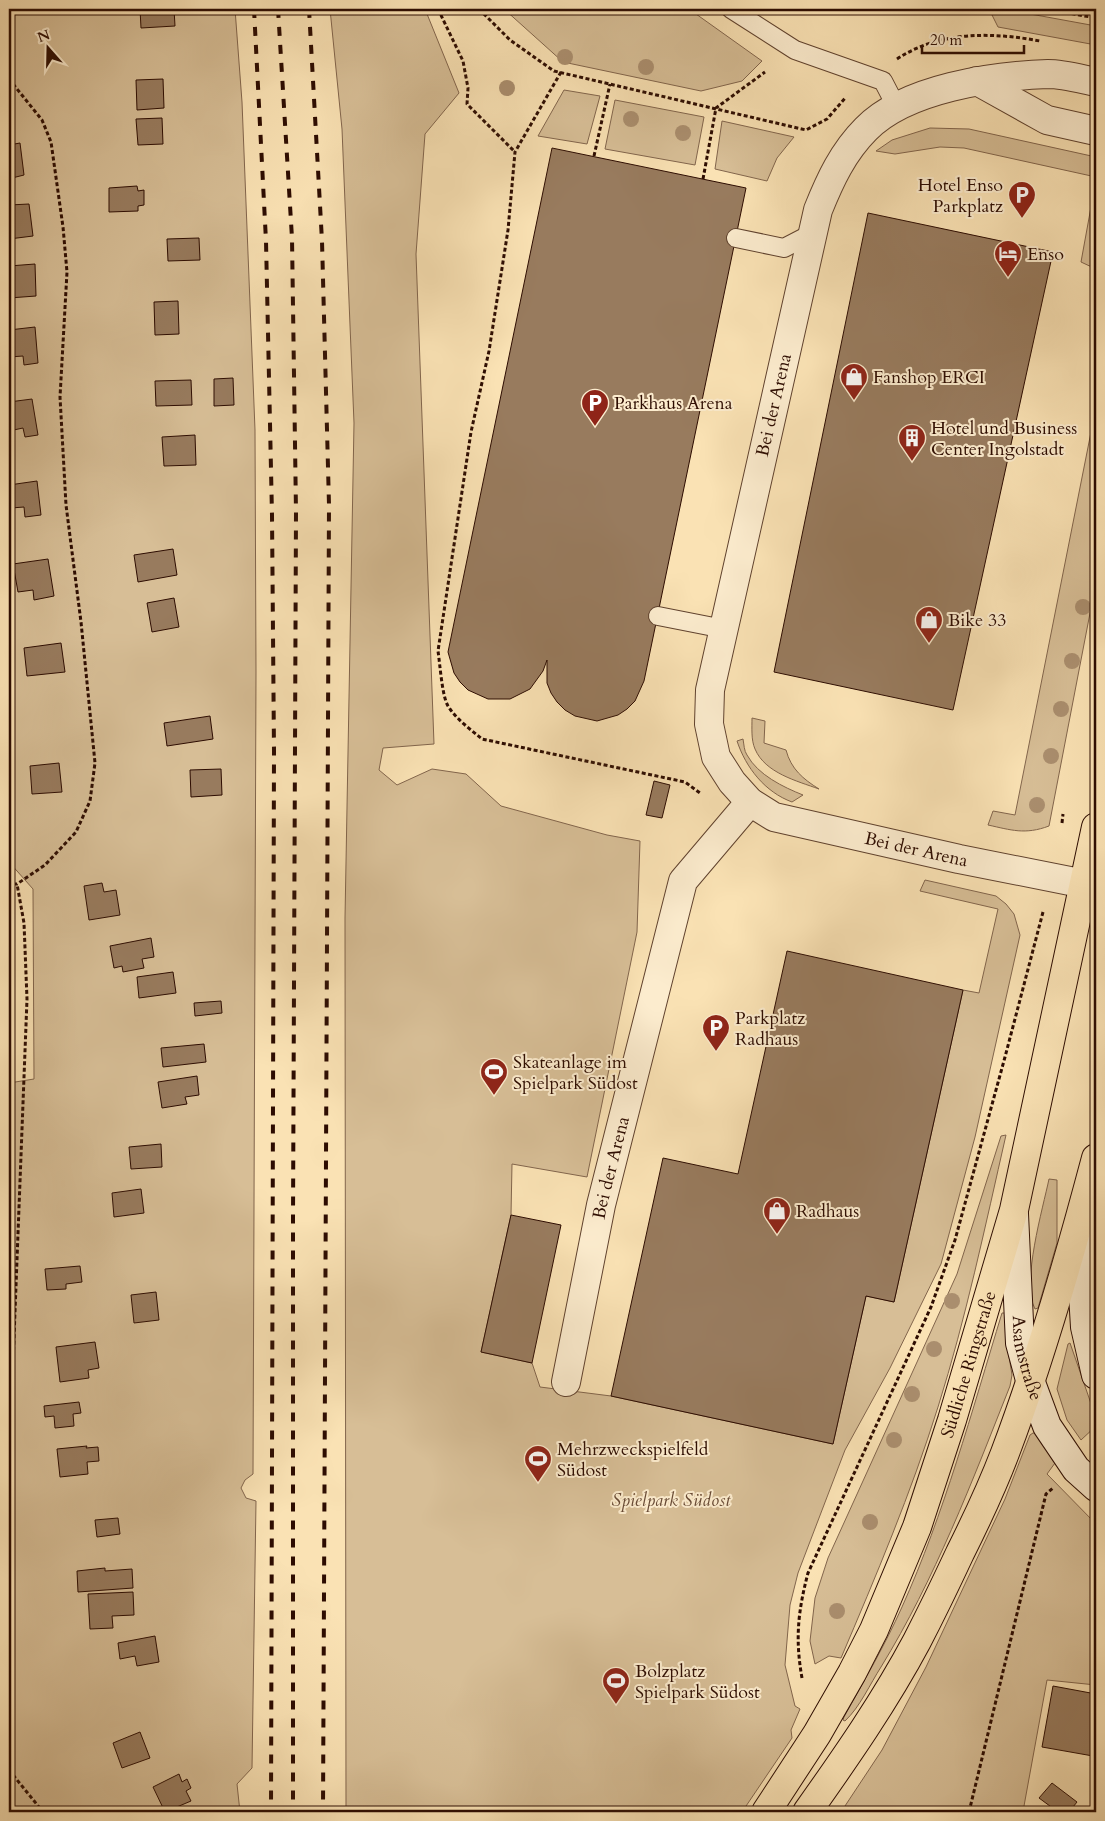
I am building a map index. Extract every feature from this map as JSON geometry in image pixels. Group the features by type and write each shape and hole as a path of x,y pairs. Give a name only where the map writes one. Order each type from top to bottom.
{"main road":[{"name":"Südliche Ringstraße","path":"766,1812 817,1734 852,1674 874,1630 914,1535 952,1420 1014,1210 1091,888 1096,827"},
{"path":"807,1812 877,1709 916,1642 978,1517 1005,1454 1087,1225 1096,1158"}],"street":[{"name":"Bei der Arena","path":"742,812 732,782 716,758 709,724 710,690 818,210 833,173 845,154 866,128 896,106 949,87 977,81 1049,74 1096,82"},
{"path":"977,81 1047,120 1096,131"},
{"name":"Bei der Arena","path":"742,812 774,817 1091,888"},
{"name":"Bei der Arena","path":"566,1382 601,1205 683,881 742,812"},
{"name":"Asamstraße","path":"1014,1210 1020,1343 1030,1380 1047,1426 1076,1469 1096,1487"},
{"path":"1087,1225 1085,1327 1096,1375"}],"lane":[{"path":"731,9 795,50 882,81 896,106"},
{"path":"736,238 784,248 813,233"},
{"path":"658,616 724,628"}],"path":[{"path":"438,9 463,62 468,88 468,104 515,152"},
{"path":"479,9 510,40 554,71 806,130"},
{"path":"1046,9 1096,18"},
{"path":"561,72 515,152 508,230 489,351 471,432 438,651 447,704 460,720 482,740 686,782 742,812"},
{"path":"703,179 716,108 765,72"},
{"path":"9,80 42,120 51,142 63,227 67,272 60,397 66,505 82,631 94,763 90,801 76,832 45,865 17,884 9,884"},
{"path":"594,156 610,84"},
{"path":"9,1468 27,999 24,923 17,884"},
{"path":"802,1678 798,1628 800,1606 808,1573 931,1307 955,1240 1030,967"},
{"path":"969,1812 1046,1494"},
{"path":"9,1770 43,1812"}],"green space":[{"path":"9,9 235,9 242,102 255,430 256,672 253,1474 245,1480 241,1488 246,1498 256,1501 252,1768 237,1784 240,1812 9,1812 9,1083 34,1079 33,889 9,862"},
{"name":"Spielpark Südost","path":"330,9 425,9 459,93 425,134 416,254 434,744 383,748 379,770 397,785 432,769 466,774 501,806 607,835 640,841 637,932 587,1177 512,1164 511,1215 481,1352 532,1363 540,1387 611,1396 833,1444 866,1296 894,1302 963,990 979,993 998,909 920,891 925,880 996,896 1014,914 1020,935 975,1137 941,1264 890,1368 845,1450 798,1573 790,1605 785,1665 795,1706 800,1709 791,1730 792,1738 742,1812 346,1812 345,918 354,423 342,129"},
{"path":"504,9 689,9 762,61 742,81 701,91 563,62"},
{"path":"989,9 1003,9 1096,26 1096,45 998,27"},
{"path":"564,90 600,96 587,144 538,136"},
{"path":"615,100 704,117 695,165 605,149"},
{"path":"722,121 794,137 777,158 767,181 715,169"},
{"path":"930,128 969,129 1096,157 1096,177 964,148 940,147 895,154 876,151 892,140"},
{"path":"1093,196 1096,196 1096,269 1081,262"},
{"path":"1096,407 1096,582 1049,826 1025,831 988,825 993,811 1015,815"},
{"path":"752,718 765,721 764,743 786,750 791,763 798,773 819,789 782,775 766,764 755,749 752,734"},
{"path":"743,739 746,753 758,769 779,784 803,795 792,802 782,798 765,785 751,770 741,751 737,741"},
{"path":"1006,1135 975,1272 957,1340 938,1407 905,1503 841,1658 829,1656 815,1664 810,1641 815,1598 828,1558 957,1274 1001,1136"},
{"path":"1049,1179 1057,1180 1057,1243 1038,1308 1035,1309 1031,1297 1030,1282 1034,1245"},
{"path":"1002,1313 1006,1313 1008,1350 1012,1375 1010,1386 936,1565 900,1634 864,1695 845,1721 843,1720 844,1717 895,1621 931,1536"},
{"path":"1070,1343 1096,1418 1096,1426 1081,1440 1067,1420 1057,1389 1068,1344"},
{"path":"1036,1433 1055,1463 1047,1474 1096,1524 1096,1685 1047,1680 1024,1806 1031,1812 841,1812 882,1750 926,1667 1005,1499 1030,1435"}],"building":[{"path":"140,9 174,9 175,26 141,28"},
{"path":"163,79 164,108 137,110 136,80"},
{"path":"162,118 163,144 138,145 136,119"},
{"path":"20,143 24,175 12,178 11,172 9,172 9,145"},
{"name":"Parkhaus Arena","path":"552,148 746,188 644,681 635,701 627,709 618,715 597,721 575,716 557,702 547,683 547,660 543,671 530,689 510,699 488,699 468,690 460,682 454,673 448,652"},
{"path":"137,186 138,191 144,190 144,205 138,206 138,211 109,212 109,188"},
{"path":"29,204 33,236 9,239 9,205"},
{"name":"Hotel und Business Center Ingolstadt","path":"868,213 1053,252 953,710 774,672"},
{"path":"199,238 200,260 168,261 167,239"},
{"path":"35,264 36,296 9,298 9,266"},
{"path":"178,301 179,334 155,335 154,302"},
{"path":"35,327 38,363 24,365 23,356 9,357 9,330"},
{"path":"233,378 234,405 214,406 214,379"},
{"path":"191,380 192,405 156,406 155,381"},
{"path":"32,399 38,435 25,437 23,428 9,431 9,402"},
{"path":"195,435 196,465 164,466 162,437"},
{"path":"37,481 41,515 25,517 24,507 11,508 9,485"},
{"path":"173,549 177,575 138,582 134,555"},
{"path":"48,559 54,596 34,600 33,590 18,592 13,564"},
{"path":"174,598 179,627 152,632 147,603"},
{"path":"61,643 65,672 27,676 24,648"},
{"path":"210,716 213,739 167,746 164,723"},
{"path":"59,763 62,792 32,794 30,766"},
{"path":"221,769 222,795 191,797 190,770"},
{"path":"654,781 670,785 662,818 646,815"},
{"path":"102,883 104,892 116,890 120,915 89,920 84,886"},
{"path":"151,938 154,957 142,959 144,968 123,972 122,966 114,968 110,946"},
{"name":"Radhaus","path":"787,951 963,990 894,1302 866,1296 833,1444 611,1396 663,1158 738,1174"},
{"path":"173,972 176,993 139,998 137,977"},
{"path":"221,1001 222,1013 195,1016 194,1003"},
{"path":"204,1044 206,1062 163,1067 161,1048"},
{"path":"197,1076 199,1095 185,1097 187,1104 162,1108 158,1082"},
{"path":"161,1144 162,1167 131,1169 129,1147"},
{"path":"141,1189 144,1213 114,1217 112,1193"},
{"path":"511,1215 561,1225 532,1363 481,1352"},
{"path":"80,1266 82,1282 66,1284 66,1289 47,1290 45,1269"},
{"path":"156,1292 159,1320 134,1323 131,1295"},
{"path":"95,1342 99,1368 88,1370 89,1378 60,1382 56,1347"},
{"path":"79,1402 81,1413 73,1414 74,1426 55,1428 54,1416 45,1417 44,1406"},
{"path":"87,1446 86,1448 98,1447 99,1461 87,1462 88,1474 60,1477 57,1449"},
{"path":"118,1518 120,1534 97,1537 95,1520"},
{"path":"105,1568 105,1571 132,1569 133,1588 78,1592 77,1571"},
{"path":"133,1592 134,1615 112,1616 113,1628 90,1629 88,1594"},
{"path":"155,1636 159,1662 137,1666 135,1656 120,1659 118,1643"},
{"path":"1053,1686 1096,1694 1096,1737 1093,1756 1042,1747"},
{"path":"140,1732 150,1758 122,1768 113,1743"},
{"path":"179,1774 182,1782 187,1779 191,1788 186,1791 191,1801 165,1812 153,1787"},
{"path":"1052,1783 1077,1802 1069,1812 1058,1812 1039,1798"}],"railway":[{"path":"254,9 266,241 272,515 274,751 271,1812"},
{"path":"278,9 292,238 296,512 293,1812"},
{"path":"309,9 322,241 329,505 323,1812"}],"place":[{"name":"Hotel Enso Parkplatz","path":"1022,219"},
{"name":"Enso","path":"1008,278"},
{"name":"Fanshop ERCI","path":"854,401"},
{"name":"Parkhaus Arena","path":"595,427"},
{"name":"Hotel und Business Center Ingolstadt","path":"912,462"},
{"name":"Bike 33","path":"929,644"},
{"name":"Parkplatz Radhaus","path":"716,1052"},
{"name":"Skateanlage im Spielpark Südost","path":"494,1096"},
{"name":"Radhaus","path":"777,1235"},
{"name":"Mehrzweckspielfeld Südost","path":"538,1483"},
{"name":"Bolzplatz Spielpark Südost","path":"616,1705"}]}
